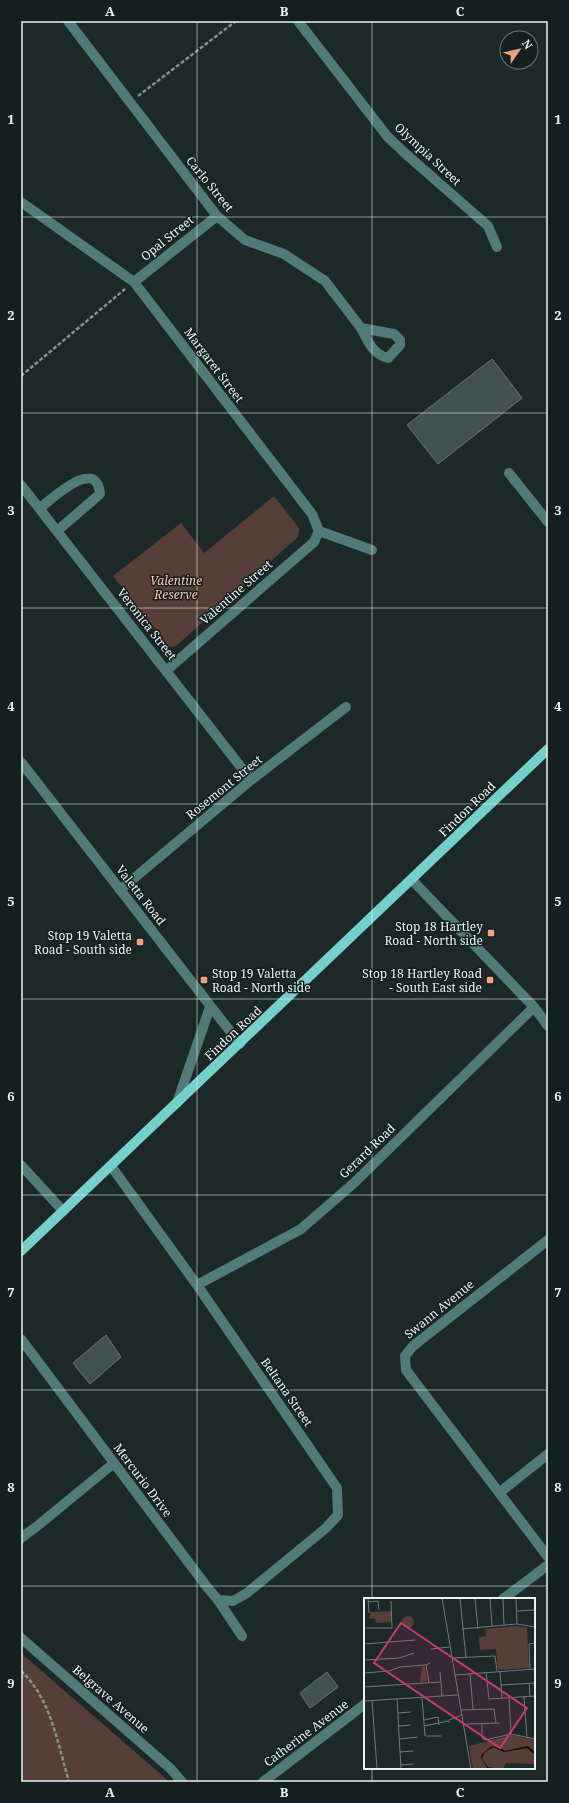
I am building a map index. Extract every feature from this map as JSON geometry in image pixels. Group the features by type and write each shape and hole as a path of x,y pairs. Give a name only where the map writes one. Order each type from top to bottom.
{"main road":[{"name":"Findon Road","path":"21,1251 548,749"}],"street":[{"name":"Carlo Street","path":"68,21 217,216 245,240 284,254 325,281 362,328"},
{"name":"Olympia Street","path":"298,21 387,136 488,226 497,247"},
{"name":"Margaret Street","path":"21,202 134,282 312,514 319,531"},
{"name":"Opal Street","path":"134,282 217,216"},
{"path":"509,473 548,522"},
{"path":"40,508 78,480 87,477 94,479 99,485 100,494 57,531"},
{"name":"Veronica Street","path":"21,485 167,670 251,780"},
{"path":"319,531 372,550"},
{"name":"Valentine Street","path":"167,670 314,542 319,531"},
{"name":"Rosemont Street","path":"120,890 251,780 346,707"},
{"name":"Valetta Road","path":"21,762 240,1044"},
{"path":"412,880 534,1007 548,1026"},
{"path":"177,1103 210,1007"},
{"name":"Gerard Road","path":"197,1285 301,1229 354,1183 534,1007"},
{"path":"21,1165 63,1211"},
{"name":"Beltana Street","path":"111,1166 197,1285 337,1488 338,1515 326,1528 247,1592 233,1601 218,1600"},
{"name":"Swann Avenue","path":"499,1493 406,1370 405,1356 413,1346 548,1240"},
{"name":"Mercurio Drive","path":"21,1339 218,1600 242,1636"},
{"path":"548,1454 499,1493 548,1557"},
{"path":"21,1538 114,1463"},
{"path":"504,1598 548,1564"},
{"name":"Belgrave Avenue","path":"21,1638 172,1769 182,1782"},
{"name":"Catherine Avenue","path":"263,1782 364,1705"}],"path":[{"path":"130,102 236,21"},
{"path":"21,376 134,282"},
{"path":"21,1671 40,1696 50,1718 69,1782"}],"green space":[{"name":"Valentine Reserve","path":"274,496 299,528 298,537 176,646 169,647 113,576 181,523 204,553"},
{"path":"21,1653 164,1777 168,1782 21,1782"}],"building":[{"path":"492,359 522,398 438,464 407,425"},
{"path":"106,1335 121,1357 90,1384 73,1363"},
{"path":"327,1672 338,1687 310,1708 300,1693"}],"place":[{"name":"Stop 18 Hartley Road - North side","path":"491,933"},
{"name":"Stop 19 Valetta Road - South side","path":"140,942"},
{"name":"Stop 19 Valetta Road - North side","path":"204,980"},
{"name":"Stop 18 Hartley Road - South East side","path":"490,980"}]}
